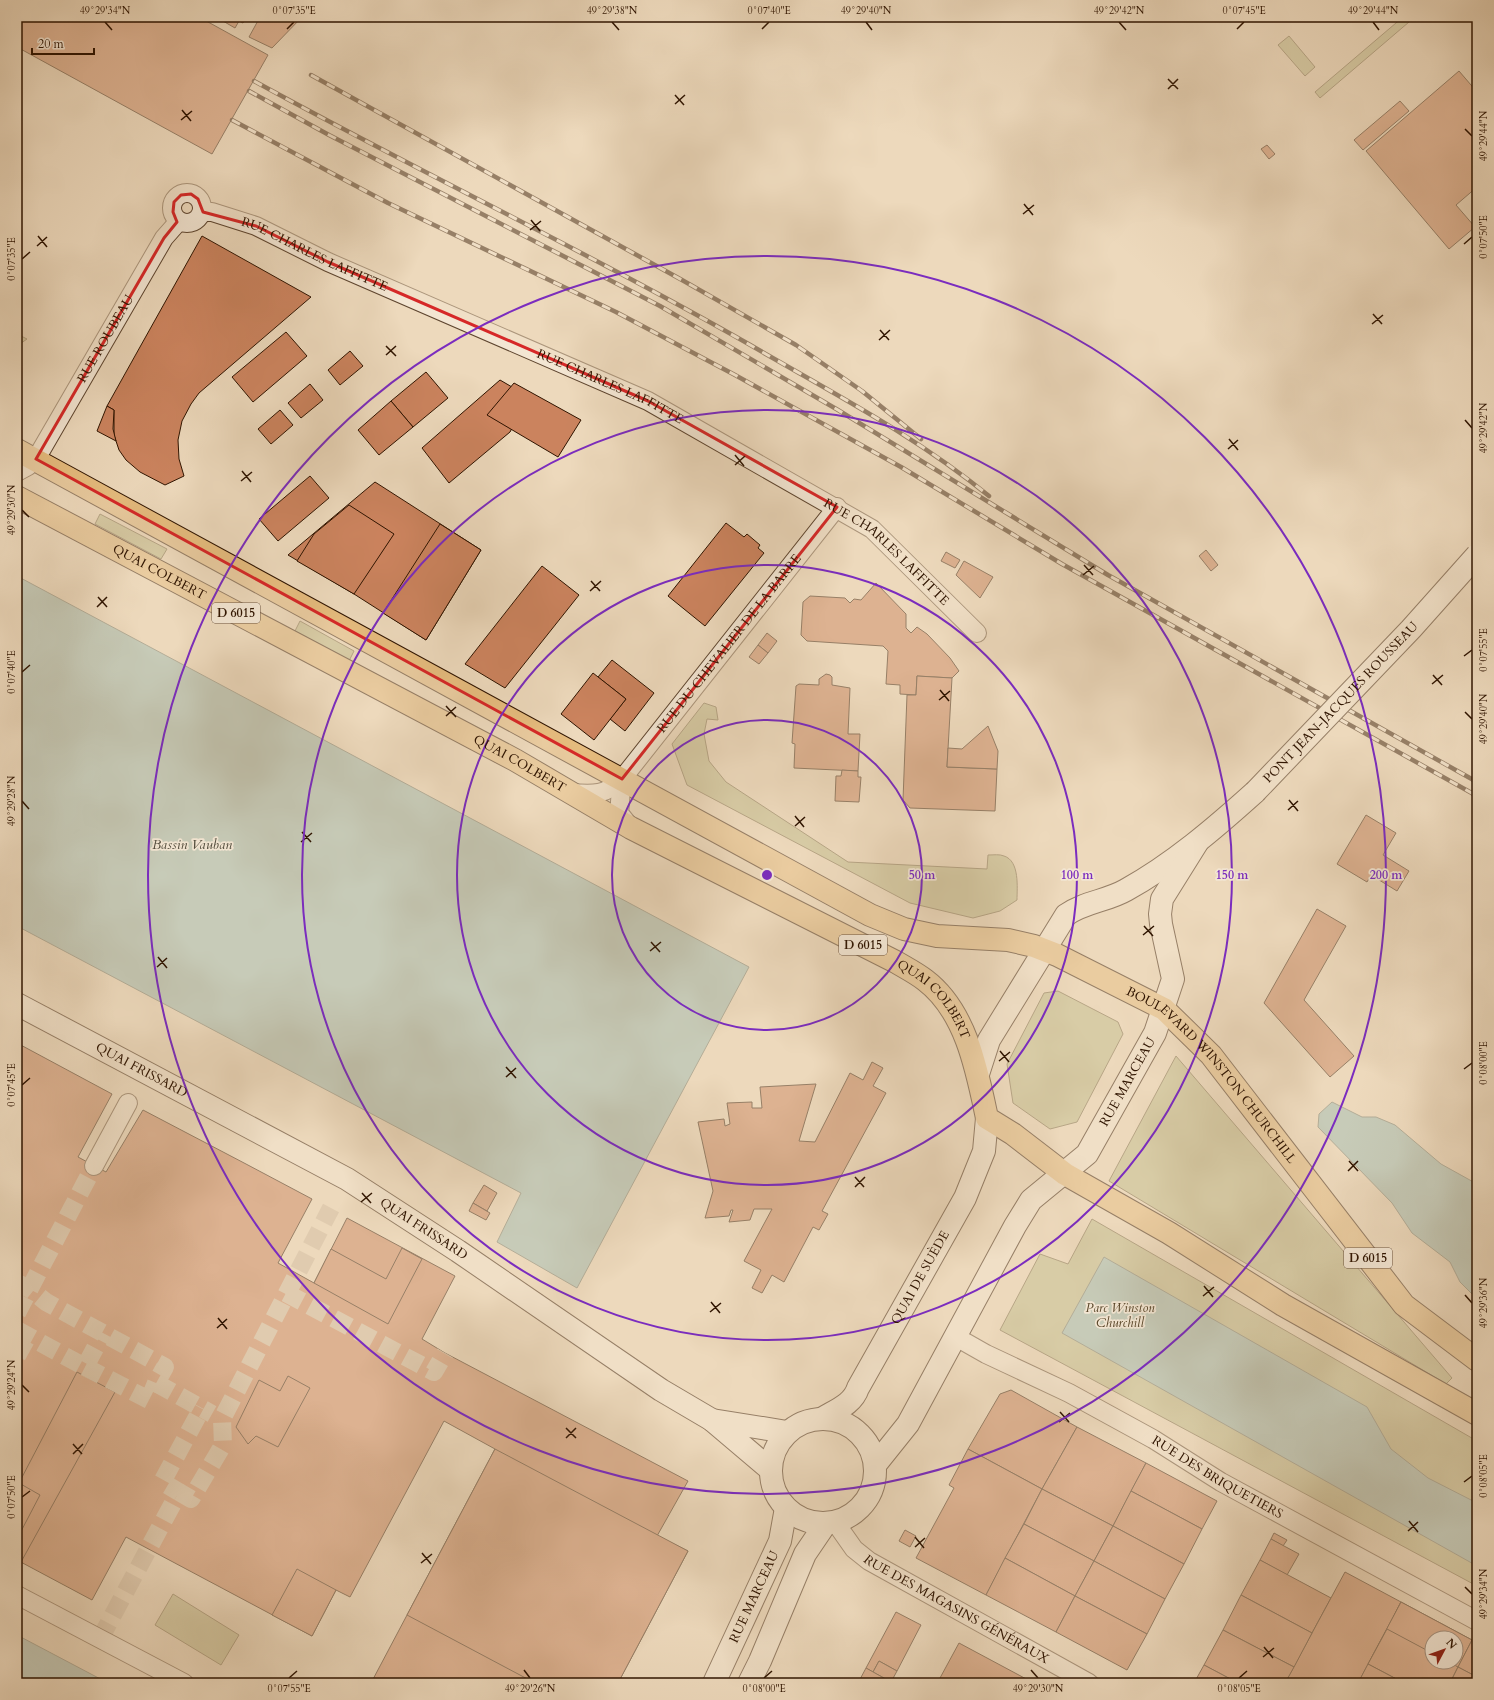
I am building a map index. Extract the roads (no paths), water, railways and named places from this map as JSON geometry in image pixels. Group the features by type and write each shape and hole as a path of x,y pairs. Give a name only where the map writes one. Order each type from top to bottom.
{"main road":[{"name":"D 6015","path":"26,455 622,780"},
{"name":"QUAI COLBERT","path":"17,497 515,760 631,828 896,962 926,981 944,1000 957,1017 978,1074"},
{"name":"PONT JEAN-JACQUES ROUSSEAU","path":"1044,950 1066,915 1075,908 1104,901 1126,890 1197,843 1266,781 1411,629 1477,555"},
{"name":"BOULEVARD WINSTON CHURCHILL","path":"622,780 723,833 870,915 904,929 937,936 1008,940 1044,950 1164,1009 1211,1055 1404,1305 1477,1360"},
{"name":"PONT JEAN-JACQUES ROUSSEAU","path":"1173,979 1161,924 1160,914 1162,899 1197,843"},
{"path":"1044,950 989,1040 978,1074 987,1118 1013,1134 1065,1174 1169,1232 1283,1305 1477,1414"},
{"name":"RUE MARCEAU","path":"1065,1174 1087,1154 1156,1033 1173,979"},
{"name":"QUAI FRISSARD","path":"17,1004 347,1179 458,1251 661,1390 712,1420 771,1470"},
{"name":"QUAI DE SUÈDE","path":"823,1418 846,1405 856,1394 965,1198 984,1151 987,1118"},
{"path":"876,1464 908,1424 1031,1200 1065,1174"},
{"path":"823,1418 840,1421 856,1429 872,1450 876,1464 875,1479 871,1494 862,1507 850,1516 831,1523 804,1519 786,1508 777,1496 772,1483 771,1470 772,1456 778,1443 787,1432 807,1420 823,1418"},
{"name":"QUAI FRISSARD","path":"712,1420 787,1432"},
{"name":"RUE MARCEAU","path":"714,1683 780,1541 786,1508"},
{"name":"RUE MARCEAU","path":"749,1683 760,1661 805,1554 831,1523"}],"street":[{"path":"191,194 201,203 202,212 197,220 188,223 179,221 173,212 172,207 176,198 181,195 191,194"},
{"name":"RUE CHARLES LAFFITTE","path":"202,212 212,212 256,226 328,262 648,400 837,507 872,529 977,632"},
{"name":"RUE ROUBEAU","path":"26,455 164,238 179,221"},
{"path":"17,472 28,466 26,455"},
{"name":"RUE DU CHEVALIER DE LA BARRE","path":"572,793 591,795 603,792 613,788 622,780 837,507"},
{"path":"622,780 619,813 631,828"},
{"path":"94,1166 128,1103"},
{"name":"RUE DES BRIQUETIERS","path":"956,1337 986,1354 1076,1397 1153,1439 1221,1482 1477,1621"},
{"name":"RUE DES MAGASINS GÉNÉRAUX","path":"831,1523 854,1549 869,1561 1090,1683"},
{"path":"17,1595 184,1683"}],"water":[{"name":"Bassin Vauban","path":"17,576 749,967 577,1288 497,1242 521,1193 17,926"},
{"path":"1332,1102 1362,1117 1376,1117 1395,1125 1441,1164 1477,1184 1477,1299 1460,1282 1450,1262 1412,1233 1392,1203 1318,1127 1319,1114"},
{"path":"1104,1257 1367,1407 1391,1449 1428,1478 1477,1503 1477,1566 1062,1333"},
{"path":"17,1635 108,1683 17,1683"}],"tunnel":[{"path":"17,1313 94,1166"},
{"path":"179,1492 191,1499 223,1445 222,1419 331,1208"},
{"path":"17,1283 30,1289 46,1302 165,1367 156,1383 212,1414"},
{"path":"286,1293 434,1372 445,1353"},
{"path":"17,1330 85,1367 103,1333"},
{"path":"17,1356 28,1336"},
{"path":"85,1367 149,1400 156,1383"},
{"path":"100,1639 179,1492 162,1482 202,1408"}],"railway":[{"path":"311,75 682,280 796,345 862,391 921,439"},
{"path":"254,81 318,116 578,251 707,321 883,422 937,457 989,496"},
{"path":"249,91 329,135 660,306 838,410 1108,575 1477,782"},
{"path":"232,120 388,203 616,312 735,375 901,467 1062,564 1477,796"}],"park label":[{"name":"Parc Winston Churchill","path":"1120,1316"}]}
